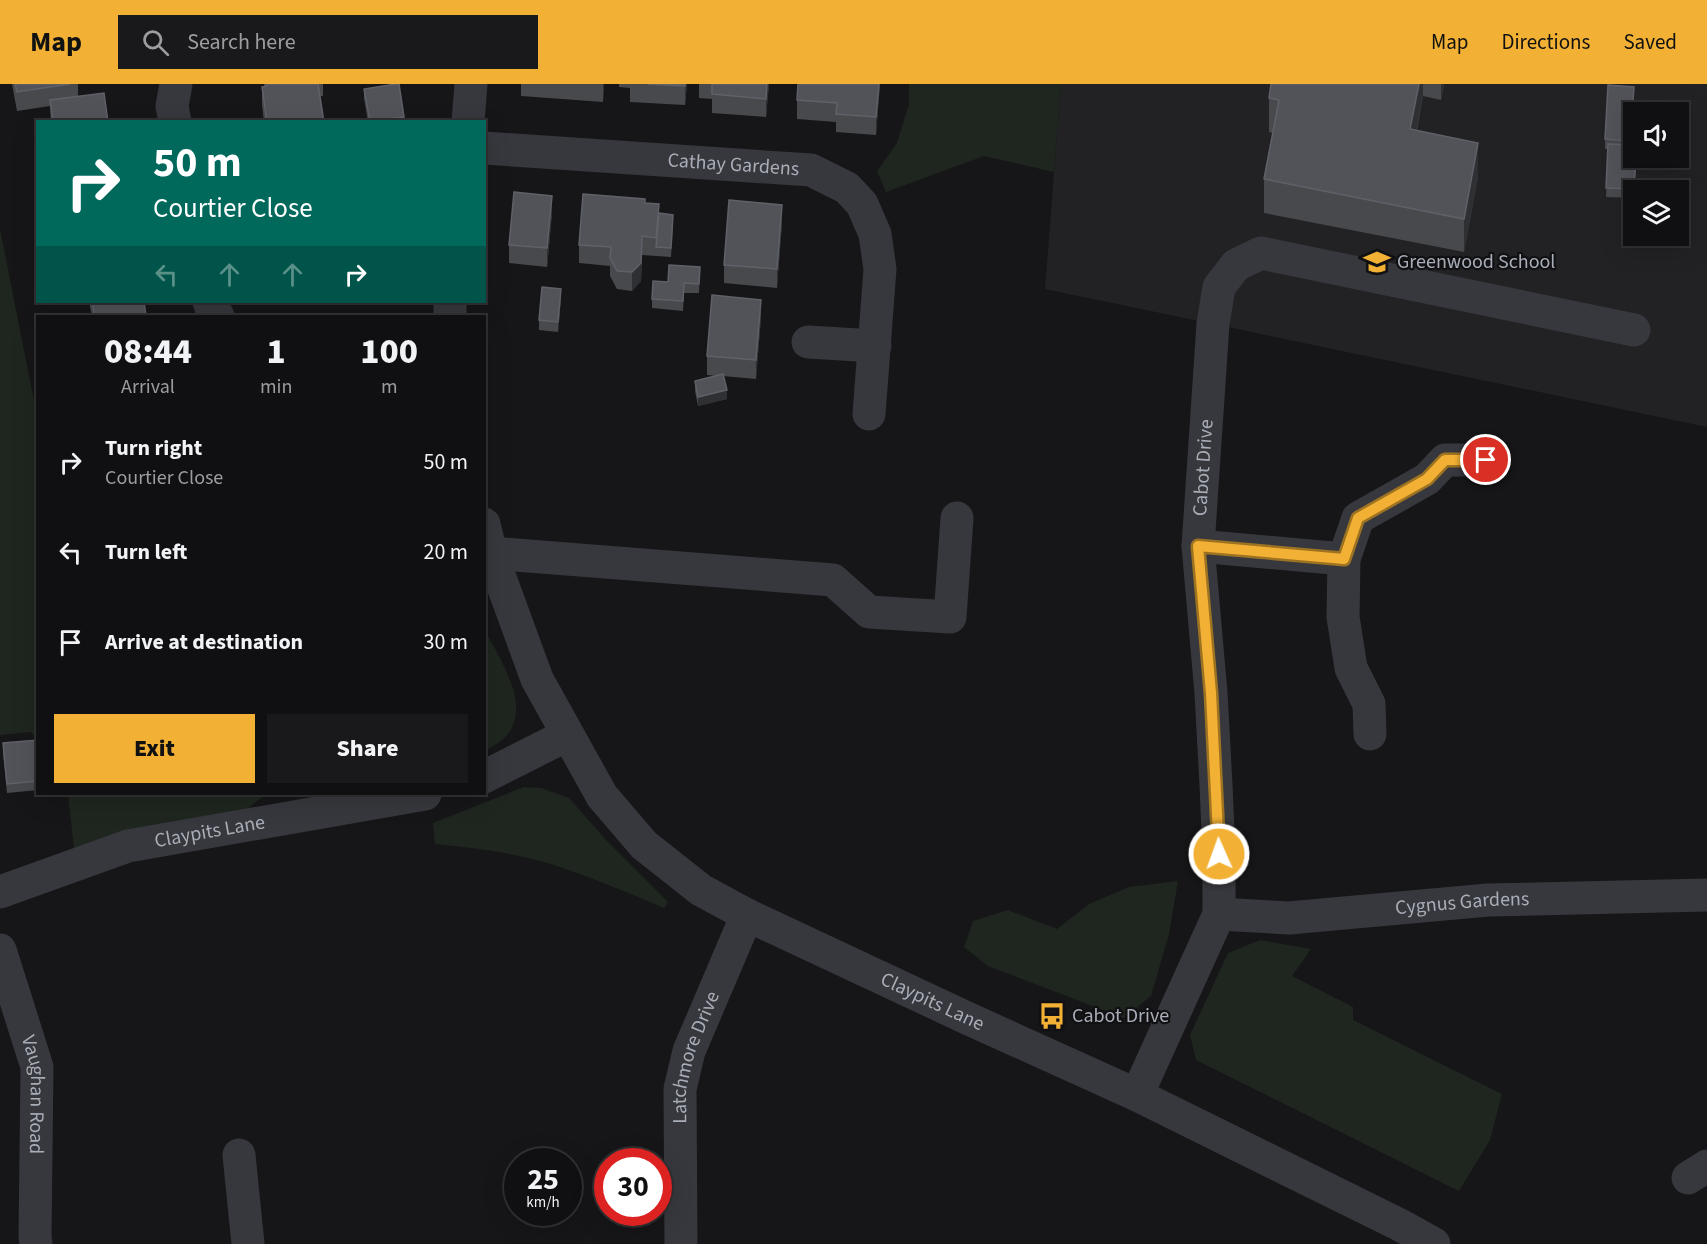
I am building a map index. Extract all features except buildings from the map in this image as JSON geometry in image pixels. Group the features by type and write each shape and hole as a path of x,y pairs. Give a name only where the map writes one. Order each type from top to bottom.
{"street":[{"path":"175,120 172,106 176,84"},
{"path":"468,120 471,84"},
{"name":"Cathay Gardens","path":"486,148 811,170 847,188 862,204 875,234 880,268 869,414"},
{"name":"Cabot Drive","path":"1137,1095 1219,914 1219,854 1211,693 1198,546 1214,324 1219,287 1236,265 1261,253 1634,330"},
{"path":"209,303 212,310 218,315"},
{"path":"808,342 874,346"},
{"path":"1370,734 1369,704 1351,668 1343,617 1344,559 1358,518 1427,479 1445,460 1486,460"},
{"path":"488,538 833,580 869,612 951,617 957,518"},
{"name":"Claypits Lane","path":"488,538 537,679 602,796 644,845 700,890 747,915 1137,1095 1434,1244"},
{"path":"1198,546 1344,559"},
{"path":"486,776 567,735"},
{"name":"Claypits Lane","path":"0,892 128,846 419,795"},
{"name":"Cygnus Gardens","path":"1219,914 1289,918 1488,900 1707,895"},
{"name":"Latchmore Drive","path":"681,1244 680,1089 688,1051 747,915"},
{"name":"Vaughan Road","path":"0,950 38,1068 36,1244"},
{"path":"239,1155 248,1244"}],"shaded area":[{"path":"909,84 1061,84 1054,172 984,156 886,192 877,171 897,143 909,104"},
{"name":"Greenwood School","path":"1061,84 1707,84 1707,427 1045,289"},
{"path":"0,229 36,411 36,739 31,732 0,735"},
{"path":"486,632 510,680 516,706 515,719 510,731 486,750"},
{"path":"524,787 541,788 569,798 607,841 668,902 664,908 542,861 466,847 435,844 433,823"},
{"path":"68,795 265,795 237,817 74,848"},
{"path":"1178,881 1169,934 1151,996 1124,1018 988,966 964,947 973,921 1008,910 1057,929 1089,904 1129,887"},
{"path":"1260,940 1311,949 1292,976 1353,1007 1353,1020 1502,1094 1490,1140 1459,1191 1196,1060 1190,1035 1228,953"}],"place":[{"name":"Greenwood School","path":"1377,262"},
{"name":"Cabot Drive","path":"1052,1016"}],"route":[{"path":"1219,854 1211,693 1198,546 1344,559 1358,518 1427,479 1445,460 1486,460"}]}
